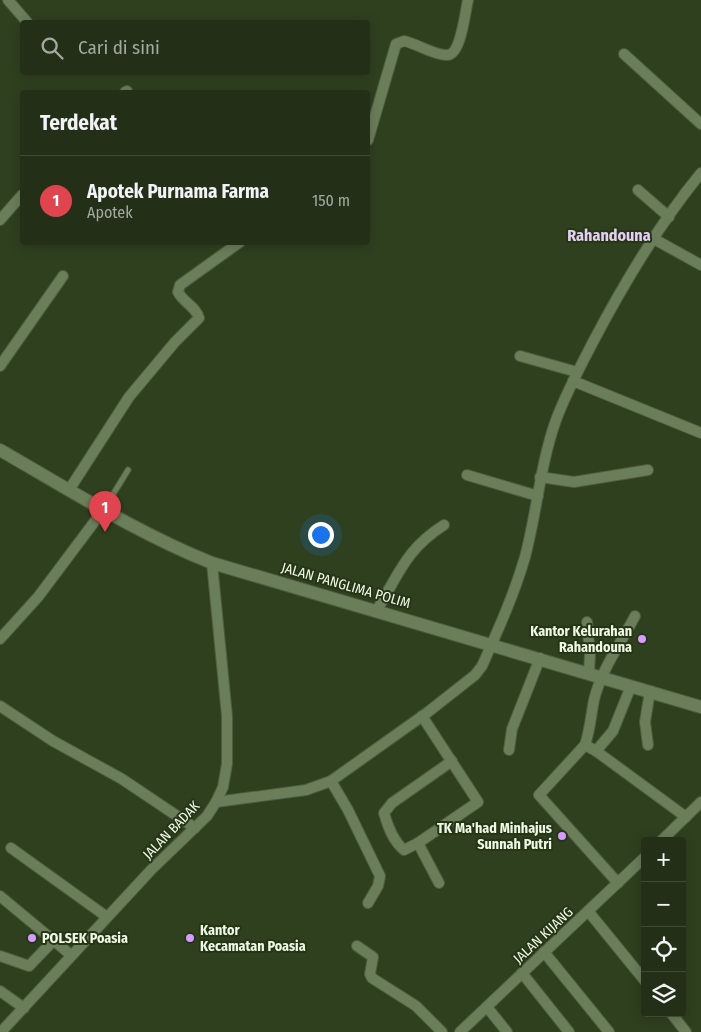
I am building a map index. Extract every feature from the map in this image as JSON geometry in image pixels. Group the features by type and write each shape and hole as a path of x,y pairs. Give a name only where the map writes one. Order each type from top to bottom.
{"street":[{"path":"8,0 25,20"},
{"path":"370,133 396,44 404,41 448,56 452,53 459,40 468,0"},
{"path":"624,54 701,124"},
{"path":"216,802 306,790 331,781 422,716 474,675 492,644 511,600 525,556 538,496 540,477 556,420 575,376 614,302 669,217 700,177"},
{"path":"638,190 669,217"},
{"path":"0,220 20,197"},
{"path":"654,239 701,265"},
{"path":"69,490 129,397 175,342 199,318 198,314 180,296 178,292 180,285 236,245"},
{"path":"0,366 63,276"},
{"path":"520,356 575,376 701,433"},
{"name":"JALAN PANGLIMA POLIM","path":"0,450 135,528 172,547 212,563 589,672 701,707"},
{"path":"540,477 574,482 648,470"},
{"path":"467,475 538,496"},
{"path":"0,639 38,597 104,509"},
{"path":"377,610 409,555 425,537 444,525"},
{"name":"JALAN BADAK","path":"1,1032 107,917 195,828 216,802 223,787 227,764 228,716 212,563"},
{"path":"618,883 540,798 541,792 585,745 594,700 602,677 635,616"},
{"path":"587,622 590,654 589,672"},
{"path":"509,750 512,729 540,658"},
{"path":"596,751 613,731 631,686"},
{"path":"648,745 645,722 650,691"},
{"path":"0,706 53,741 122,779 195,828"},
{"path":"422,716 452,761 478,802 409,850 404,850 400,847 387,824 384,813 392,803 452,761"},
{"path":"585,745 686,817"},
{"path":"331,781 348,810 380,876 378,886 368,903"},
{"path":"665,837 686,817 699,808"},
{"path":"418,843 439,883"},
{"path":"11,848 107,917"},
{"name":"JALAN KIJANG","path":"460,1032 641,861"},
{"path":"0,896 52,941 72,955"},
{"path":"588,911 641,977"},
{"path":"0,956 29,966 52,941"},
{"path":"357,946 373,957 370,974 372,978 416,1006 442,1032"},
{"path":"544,952 609,1032"},
{"path":"522,973 569,1032"},
{"path":"0,992 24,1008"},
{"path":"486,1007 506,1032"},
{"path":"673,1017 686,1032"}],"lane":[{"path":"104,509 128,470"}],"place":[{"name":"Apotek Purnama Farma","path":"105,532"},
{"name":"Kantor Kelurahan Rahandouna","path":"642,639"},
{"name":"TK Ma'had Minhajus Sunnah Putri","path":"562,836"},
{"name":"POLSEK Poasia","path":"32,938"},
{"name":"Kantor Kecamatan Poasia","path":"190,938"}],"district":[{"name":"Rahandouna","path":"609,235"}]}
